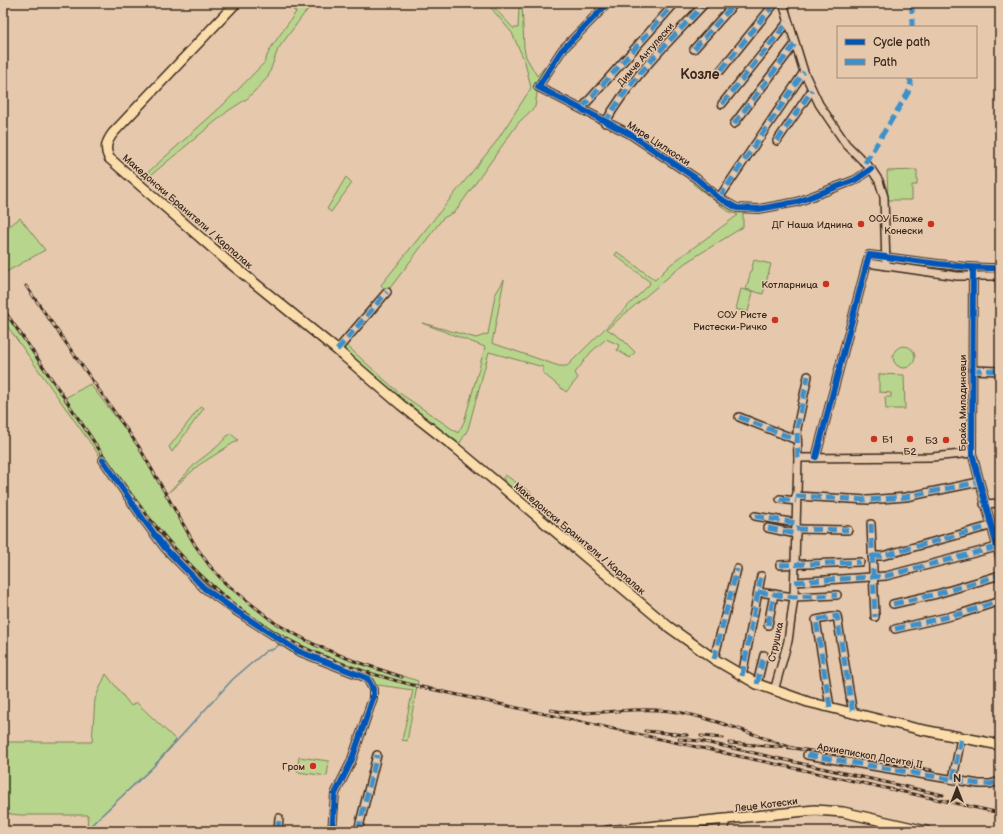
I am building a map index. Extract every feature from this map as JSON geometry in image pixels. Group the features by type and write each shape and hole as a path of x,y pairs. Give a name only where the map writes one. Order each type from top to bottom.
{"main road":[{"name":"Македонски Бранители / Карпалак","path":"236,3 112,133 106,144 107,153 136,182 225,259 338,350 401,405 457,449 650,612 677,634 714,659 742,676 774,691 853,714 1000,745"},
{"name":"Леце Котески","path":"607,831 726,820 791,812 830,810 926,831"}],"street":[{"name":"Мире Цилкоски","path":"608,3 562,50 538,87 582,108 605,123 630,134 697,179 719,198 737,208 759,208 797,202 856,180 871,170"},
{"name":"Димче Антулески","path":"582,108 674,3"},
{"name":"Димче Антулески","path":"605,123 616,103 640,73 705,3"},
{"path":"694,49 735,3"},
{"path":"720,70 774,3"},
{"path":"783,3 804,72 812,90 846,144 871,170 879,181 884,197 887,257 886,266"},
{"path":"722,104 788,22"},
{"path":"734,124 795,44"},
{"path":"719,198 804,72"},
{"path":"777,141 812,90"},
{"path":"816,457 869,255 973,268 1000,268"},
{"path":"867,263 972,276 1000,276"},
{"name":"Браќа Миладиновци","path":"973,268 972,453 984,504 1000,558"},
{"path":"338,350 387,292"},
{"path":"972,370 1000,371"},
{"name":"Струшка","path":"774,691 788,641 794,597 798,421 808,376"},
{"path":"739,417 797,440"},
{"name":"Браќа Миладиновци","path":"798,458 932,457 972,453"},
{"path":"103,460 143,519 165,548 204,588 236,611 298,651 367,678 371,682 373,698 365,723 351,762 335,794 332,831"},
{"path":"780,499 868,500 906,497 979,482"},
{"path":"984,504 1000,503"},
{"path":"755,516 796,529"},
{"path":"871,524 875,617"},
{"path":"872,556 882,556 990,526"},
{"path":"768,528 848,530"},
{"path":"795,582 886,576 997,546"},
{"path":"780,565 860,562"},
{"path":"714,659 737,569"},
{"path":"893,604 937,594 1000,575"},
{"path":"742,676 761,576"},
{"path":"758,592 794,597 837,595"},
{"name":"Струшка","path":"768,625 774,594"},
{"path":"895,629 960,614 1000,601"},
{"path":"830,707 816,620 837,616 853,714"},
{"name":"Струшка","path":"757,684 764,655"},
{"path":"953,779 961,738"},
{"path":"358,831 377,755"},
{"name":"Архиепископ Доситеј II","path":"807,755 979,784 990,784 1000,781"},
{"path":"278,831 279,818"},
{"path":"723,831 726,820"}],"green space":[{"path":"298,3 322,3 311,6 278,49 268,77 248,98 228,111 139,185 136,183 223,105 264,63 270,49 296,12 293,10"},
{"path":"487,3 490,3 513,28 518,28 519,8 522,3 524,48 526,57 537,76 571,36 538,87 535,107 519,122 455,212 443,218 387,292 381,285 496,142 531,88 525,62 512,33"},
{"path":"917,170 917,185 912,185 912,200 888,200 887,171"},
{"path":"346,177 352,183 331,212 327,209"},
{"path":"697,179 719,198 743,208 743,227 685,263 607,329 622,339 635,352 630,358 617,350 619,345 606,339 591,352 575,373 578,378 566,392 543,373 543,367 489,352 468,429 460,443 449,442 337,350 344,343 398,392 458,433 464,422 485,347 422,323 476,338 488,334 495,295 504,280 492,343 559,366 567,366 649,285 650,282 615,255 617,252 655,280 671,264 738,215 728,211 693,184"},
{"path":"20,218 45,250 8,271 3,276 3,231"},
{"path":"754,260 771,264 763,294 746,289"},
{"path":"741,289 753,292 748,312 736,309"},
{"path":"3,309 65,398 90,384 139,447 195,545 209,565 225,583 275,623 334,653 418,681 407,741 402,740 413,690 378,685 373,698 371,682 298,651 204,588 165,548 3,320"},
{"path":"904,346 912,349 915,357 912,365 904,368 896,365 893,357 896,349"},
{"path":"879,374 904,375 905,409 886,409 885,397 891,397 891,393 879,392"},
{"path":"201,406 204,408 172,452 169,447"},
{"path":"230,433 238,440 199,465 167,494 196,463 218,446"},
{"path":"505,475 532,493 524,505 503,478"},
{"path":"106,674 131,706 136,702 176,740 153,767 87,829 88,815 20,815 3,813 3,742 92,742 95,699"},
{"name":"Гром","path":"299,757 329,761 327,776 297,772"}],"waterway":[{"path":"87,829 153,767 233,679 266,651 274,649 281,643"}],"railway":[{"path":"26,286 139,447 195,545 209,565 225,583 275,623 313,644 354,661 402,677"},
{"path":"3,309 111,467 156,526 205,580 233,604 281,636 337,662 417,686 1000,813"},
{"path":"551,710 578,713 644,710 673,711 708,719 793,748"},
{"path":"645,731 687,735"},
{"path":"701,736 723,738"},
{"path":"679,739 700,741 943,795"},
{"path":"729,743 793,748 931,770"}],"marked path":[{"path":"582,108 675,3"},
{"path":"605,123 615,106 639,75 705,3"},
{"path":"694,49 735,3"},
{"path":"721,70 775,3"},
{"path":"912,3 912,26"},
{"path":"722,104 788,22"},
{"path":"734,124 795,44"},
{"path":"719,198 804,72"},
{"path":"865,163 908,93 911,82 909,78"},
{"path":"777,141 812,90"},
{"path":"337,350 387,292"},
{"path":"972,370 1000,371"},
{"path":"798,458 797,428 808,376"},
{"path":"739,417 797,440"},
{"path":"796,496 868,500 906,497 979,482"},
{"path":"780,499 796,501"},
{"path":"755,516 796,523"},
{"path":"871,524 875,617"},
{"path":"872,556 882,556 990,526"},
{"path":"768,528 796,534"},
{"path":"796,529 848,530"},
{"path":"795,582 886,576 997,547"},
{"path":"780,565 860,562"},
{"path":"714,659 737,569"},
{"path":"893,604 937,594 1000,575"},
{"path":"742,676 761,576"},
{"path":"758,592 794,597 837,595"},
{"path":"768,625 774,594"},
{"path":"895,629 960,614 1000,601"},
{"path":"830,707 816,620 837,616 853,714"},
{"path":"757,684 764,655"},
{"path":"953,779 961,738"},
{"path":"358,831 377,755"},
{"path":"807,755 979,784 990,784 1000,781"},
{"path":"278,831 279,818"}],"cycle path":[{"path":"608,3 562,50 538,87 630,134 697,179 719,198 737,208 759,209 797,202 855,180 871,169"},
{"path":"816,457 869,255 951,265 1000,268"},
{"path":"973,268 972,453 1000,558"},
{"path":"103,460 143,519 165,548 204,588 236,611 298,651 367,678 373,689 373,698 351,762 335,794 332,831"}],"place":[{"name":"ДГ Наша Иднина","path":"861,224"},
{"name":"ООУ Блаже Конески","path":"931,224"},
{"name":"Котларница","path":"826,284"},
{"name":"СОУ Ристе Ристески-Ричко","path":"775,320"},
{"name":"Б1","path":"874,439"},
{"name":"Б2","path":"910,439"},
{"name":"Б3","path":"946,440"},
{"name":"Гром","path":"313,766"}],"district":[{"name":"Козле","path":"700,74"}]}
